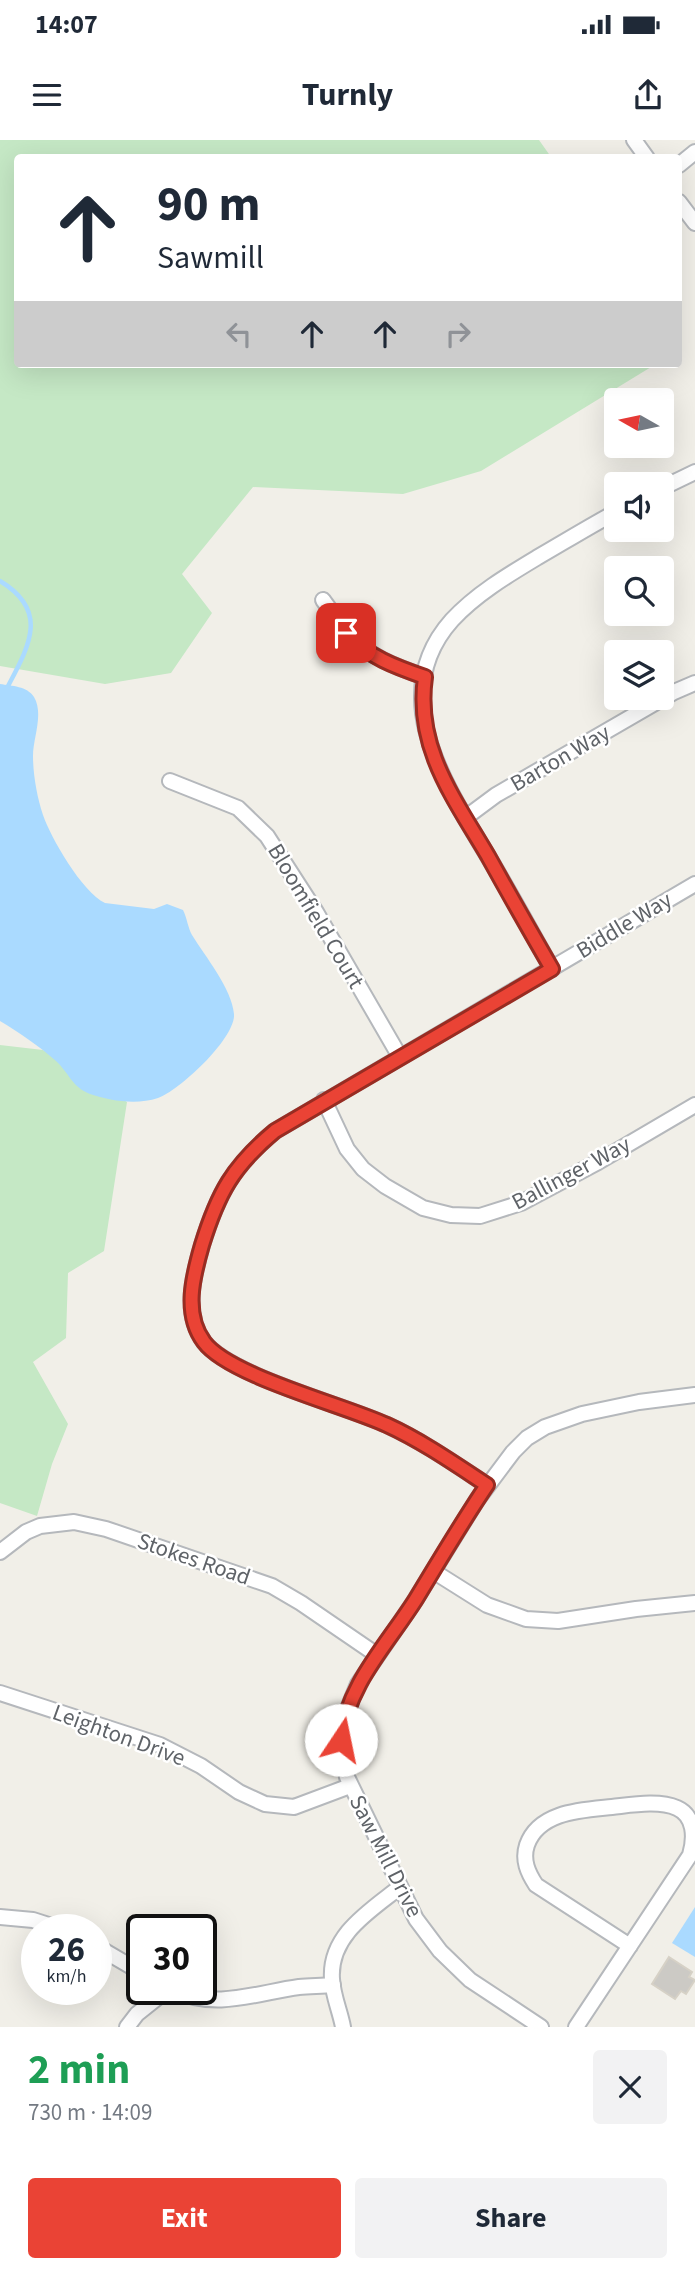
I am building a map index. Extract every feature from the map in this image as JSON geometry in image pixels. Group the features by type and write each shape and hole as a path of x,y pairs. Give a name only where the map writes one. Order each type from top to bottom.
{"street":[{"path":"682,206 695,223"},
{"path":"674,482 695,472"},
{"path":"552,969 465,818 432,754 422,705 425,677 440,637 462,609 507,577 604,519"},
{"path":"323,600 346,633 362,648 390,665 425,677"},
{"name":"Barton Way","path":"465,818 496,795 695,682"},
{"name":"Bloomfield Court","path":"170,781 238,808 267,836 311,903 400,1057"},
{"name":"Biddle Way","path":"487,1485 391,1427 230,1363 204,1342 195,1327 191,1310 192,1293 198,1259 215,1209 244,1158 275,1131 695,884"},
{"name":"Ballinger Way","path":"324,1100 347,1149 363,1169 385,1186 423,1208 451,1215 480,1216 521,1203 695,1105"},
{"path":"487,1485 527,1438 554,1423 600,1409 695,1395"},
{"name":"Saw Mill Drive","path":"487,1485 358,1684 343,1721 343,1759 350,1786 427,1935 454,1966 487,1993 541,2027"},
{"name":"Stokes Road","path":"0,1552 26,1531 40,1525 74,1522 106,1529 272,1586 302,1603 377,1656"},
{"path":"433,1571 487,1605 526,1619 558,1621 695,1603"},
{"name":"Leighton Drive","path":"0,1693 160,1745 201,1766 239,1792 265,1804 294,1807 350,1786"},
{"path":"576,2027 630,1947 690,1855 694,1828 688,1816 678,1808 665,1805 621,1806 563,1815 538,1828 525,1851 529,1875 536,1885 630,1947"},
{"path":"343,2027 332,1985 332,1964 342,1939 349,1929 400,1887"},
{"path":"0,1917 21,1919"},
{"path":"217,2000 299,1987 332,1985"},
{"path":"127,2027 148,2005"}],"green space":[{"path":"0,140 539,140 549,154 14,154 14,368 649,368 617,388 604,388 604,396 481,471 403,494 253,487 182,574 212,613 171,673 105,684 0,666"},
{"path":"0,1045 43,1050 127,1102 104,1251 68,1273 66,1338 33,1362 68,1424 52,1464 37,1516 0,1503"}],"water":[{"path":"0,684 19,687 31,693 37,704 33,756 39,801 53,837 68,864 87,888 105,903 154,909 167,904 183,910 192,935 217,973 232,1004 232,1024 216,1049 192,1075 158,1098 124,1101 90,1094 75,1084 50,1055 0,1021"},
{"path":"695,1907 695,1957 672,1943"}],"building":[{"path":"669,1957 692,1972 689,1977 695,1980 686,1994 681,1991 675,1999 652,1984"}],"waterway":[{"path":"0,581 16,592 25,604 31,630 28,644 7,688"}],"route":[{"path":"341,1740 343,1721 358,1684 414,1602 487,1485 391,1427 247,1371 216,1354 204,1342 195,1327 191,1310 198,1259 215,1209 232,1175 244,1158 259,1144 310,1109 552,969 465,818 432,754 422,705 425,677 381,660 362,648 346,633"}]}
